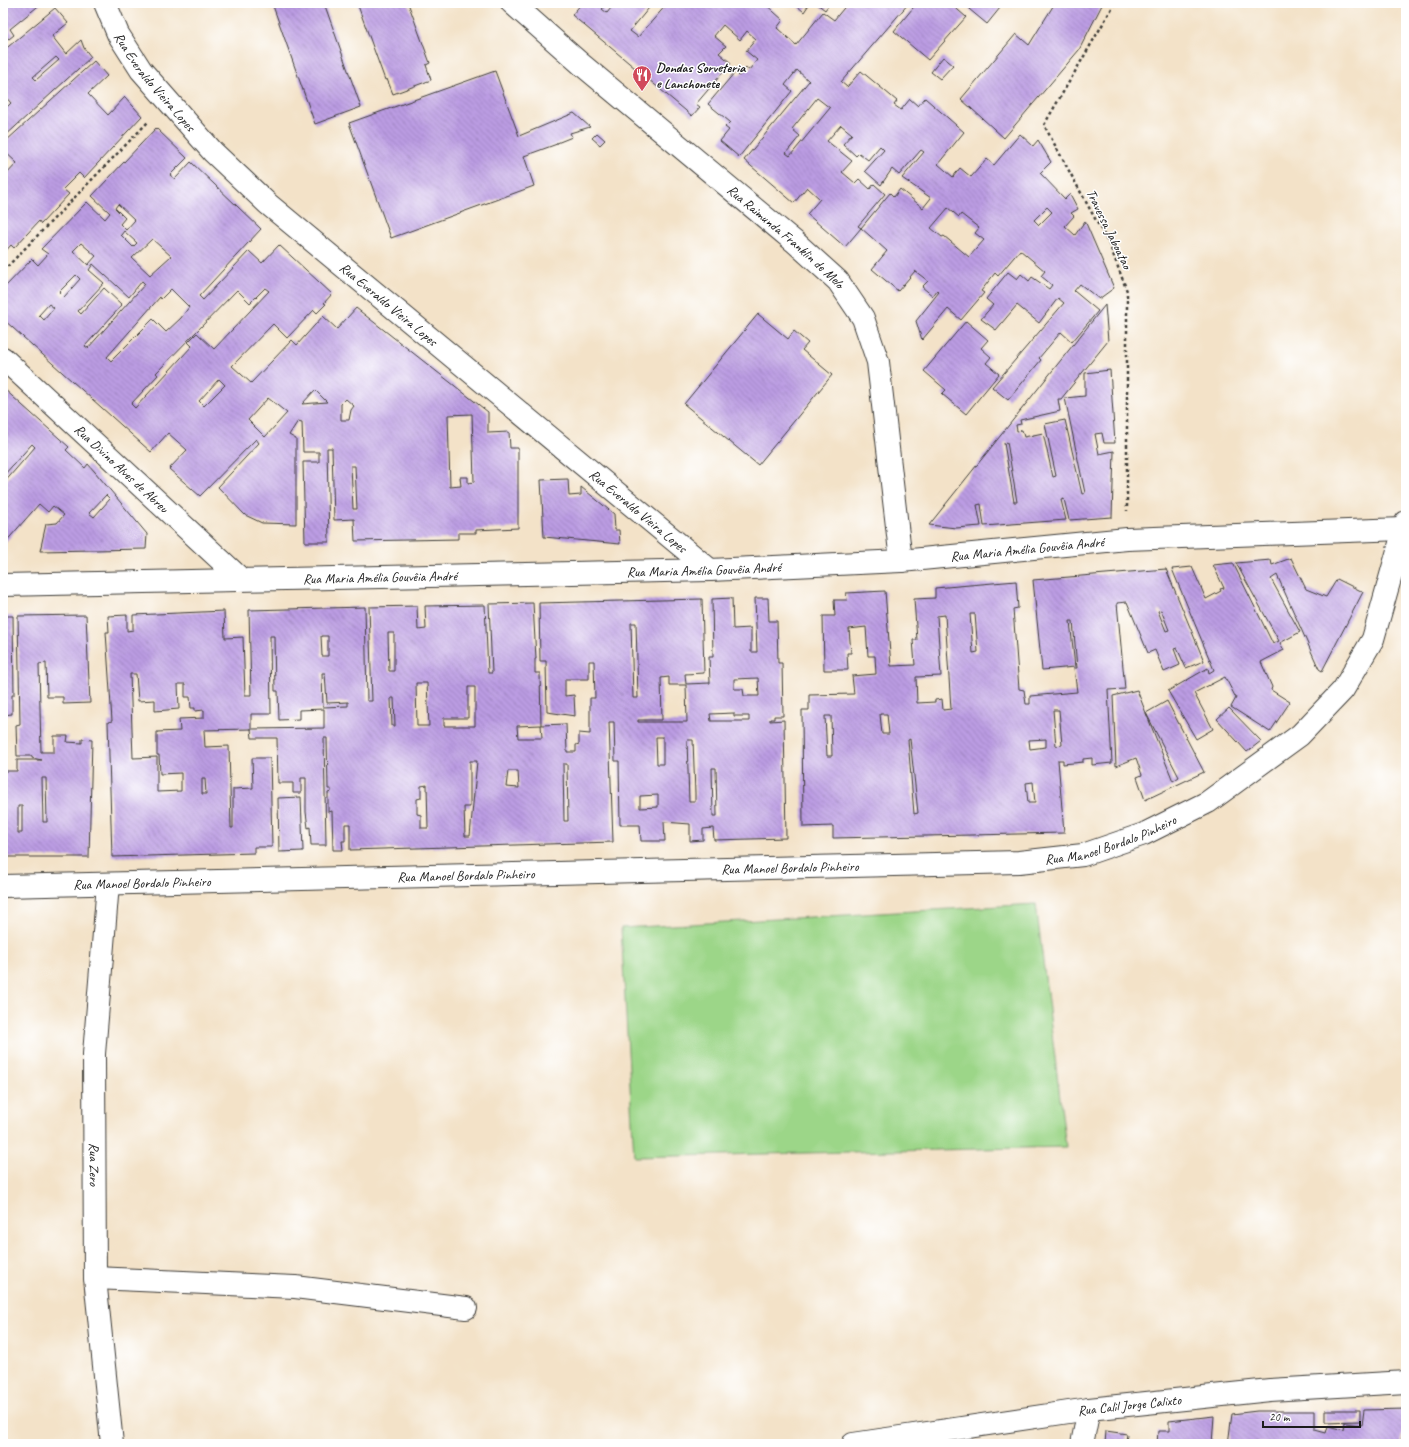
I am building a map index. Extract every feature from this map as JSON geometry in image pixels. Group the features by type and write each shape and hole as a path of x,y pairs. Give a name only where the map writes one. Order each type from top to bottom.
{"street":[{"name":"Rua Everaldo Vieira Lopes","path":"105,3 118,34 141,70 212,152 268,204 710,570"},
{"name":"Rua Raimunda Franklin de Melo","path":"512,3 581,64 796,243 838,281 863,318 878,362 901,561"},
{"name":"Rua Divino Alves de Abreu","path":"3,358 241,579"},
{"name":"Rua Maria Amélia Gouvêia André","path":"3,585 710,570 901,561 1127,539 1405,526"},
{"name":"Rua Manoel Bordalo Pinheiro","path":"3,886 1019,862 1083,855 1144,834 1208,802 1300,735 1343,690 1373,639 1405,526"},
{"name":"Rua Zero","path":"108,884 94,1054 95,1278 112,1444"},
{"path":"95,1278 295,1287 466,1308"},
{"name":"Rua Calil Jorge Calixto","path":"854,1444 1089,1409 1270,1390 1406,1382"},
{"path":"1082,1444 1089,1409"}],"path":[{"name":"Travessa Jaboatao","path":"1115,3 1044,125 1110,246 1127,290 1127,539"},
{"path":"3,271 150,120 169,103"}],"green space":[{"path":"1036,904 1066,1147 634,1157 621,928"}],"building":[{"path":"3,3 42,3 10,29 14,35 9,39 3,34"},
{"path":"272,3 324,3 361,107 315,124"},
{"path":"357,3 408,3 430,63 426,65 431,80 393,94 387,79 385,80"},
{"path":"582,3 608,3 602,9 607,13 615,3 630,5 631,3 653,3 630,31 638,37 668,3 764,3 783,20 777,28 796,45 823,12 834,20 848,3 909,3 841,82 847,87 861,71 897,101 894,105 901,110 910,99 918,106 925,98 964,132 938,164 953,177 960,168 971,177 987,159 994,165 1020,134 1033,146 1038,140 1051,162 1040,173 1065,199 1070,194 1078,209 1071,213 1074,216 1065,226 1075,235 1085,221 1114,288 1099,299 1080,284 1074,291 1098,311 1072,342 1061,332 1039,358 1041,360 1008,400 992,387 1064,303 1058,298 1039,323 1017,305 996,330 981,319 993,305 986,299 1008,272 1017,279 1021,274 1029,281 1032,277 1049,289 1052,285 1041,276 1045,271 1020,250 998,276 995,273 981,291 984,293 961,320 948,309 922,340 916,321 939,292 937,290 933,296 922,287 928,281 915,271 898,291 872,269 887,251 861,228 845,247 807,214 820,199 807,187 794,203 744,160 809,81 797,70 785,85 792,91 739,157 720,141 729,130 725,127 730,122 708,104 735,72 739,76 746,68 749,70 757,60 746,51 756,39 747,31 740,40 723,25 714,36 726,46 719,53 731,63 696,104 700,107 692,116 572,15","holes":["817,98 830,108 790,156 786,153 800,136 792,129","841,125 852,134 843,144 856,156 859,153 868,160 880,146 884,150 865,171 881,185 892,169 899,175 921,150 924,152 902,178 931,198 923,208 900,189 894,197 890,193 861,228 858,226 885,194 874,184 870,189 859,179 855,183 842,172 852,161 827,141","1047,207 1052,212 1039,225 1034,220","948,208 959,217 961,214 979,228 975,233 984,240 969,257 944,236 942,237 931,228"]},
{"path":"797,3 810,3 804,12 796,5"},
{"path":"816,3 830,3 825,10"},
{"path":"917,3 950,3 966,17 928,60 894,31"},
{"path":"968,3 994,3 1000,8 987,24 969,9 972,6"},
{"path":"1055,3 1103,3 1079,50 1004,138 961,99 1016,34 1029,45"},
{"path":"55,8 68,23 52,36 66,54 81,40 84,48 91,57 3,138 3,105 6,108 11,103 3,94 3,51","holes":["56,57 59,60 36,80 33,77"]},
{"path":"943,57 953,65 940,79 931,72"},
{"path":"94,61 107,76 88,94 108,115 125,97 142,116 84,178 79,173 63,189 69,194 41,224 39,221 14,248 11,245 3,254 3,174 5,176 17,163 3,150 3,138 6,141"},
{"path":"495,71 519,136 574,113 590,127 570,133 572,137 524,156 534,186 391,238 349,123"},
{"path":"156,128 187,158 170,175 175,179 191,162 261,229 199,296 203,300 249,251 262,263 279,245 332,294 324,303 326,304 317,313 314,310 287,338 273,324 232,366 251,383 292,340 297,345 323,316 337,329 356,308 488,412 488,433 509,432 510,448 518,448 518,528 476,530 476,533 458,533 458,539 355,541 354,519 334,520 332,448 327,448 329,542 305,542 303,462 319,462 319,452 303,452 302,422 298,421 289,435 296,439 296,524 262,523 245,515 218,487 259,443 256,439 200,496 169,469 187,450 168,433 151,452 3,319 3,289 32,259 38,265 48,254 41,249 87,202 105,219 110,213 92,196","holes":["118,204 135,220 126,230 120,224 125,218 115,208","124,231 137,243 133,247 121,235","152,239 171,256 150,275 132,258","81,243 96,256 88,265 73,251","93,264 129,297 142,281 145,284 88,348 85,346 122,305 104,288 81,314 78,311 104,283 89,270","76,275 80,279 64,297 59,292","265,288 269,291 214,349 197,333 188,342 192,346 135,408 131,404 158,375 156,373 237,290 250,303","171,289 189,307 181,318 166,332 153,319 111,361 107,357 160,297 161,299","49,304 54,308 44,320 39,315","219,379 225,385 204,406 199,401","315,390 327,402 302,404","268,398 287,413 265,437 248,420","346,399 354,406 351,410 349,420 341,420 341,404","472,414 474,482 468,483 468,477 460,477 461,486 450,487 448,415","351,466 355,466 357,509 353,509"]},
{"path":"597,133 605,140 600,145 592,138"},
{"path":"1105,305 1108,341 1061,399 1058,399 1060,411 1020,420 1021,424 1016,425 1017,431 1022,430 1024,437 1043,433 1053,477 1056,476 1045,424 1065,420 1082,494 1085,493 1065,398 1085,396 1085,373 1110,370 1115,443 1104,443 1102,433 1095,434 1099,454 1114,451 1112,517 1069,520 1064,499 1061,500 1066,520 984,526 981,504 977,505 981,526 956,528 929,525","holes":["1007,442 1017,502 1014,502 1004,443"]},
{"path":"758,314 788,339 794,331 808,343 802,350 832,375 758,465 684,404"},
{"path":"966,321 988,340 981,348 991,357 986,363 999,374 966,414 942,394 946,390 924,371"},
{"path":"3,388 69,447 66,450 85,468 88,464 147,534 146,549 40,551 46,524 57,523 64,515 53,506 48,512 39,504 3,545 3,484 35,447 32,444 3,476","holes":["106,495 110,499 94,517 89,513"]},
{"path":"568,479 569,496 581,495 581,487 614,514 615,530 619,530 620,544 544,537 541,480"},
{"path":"1291,558 1306,589 1326,597 1337,579 1363,592 1322,671 1319,669 1277,575 1271,579 1300,632 1280,643 1284,650 1261,662 1272,687 1271,690 1290,702 1270,732 1231,707 1236,698 1225,677 1194,693 1213,729 1196,739 1168,691 1208,668 1209,673 1214,670 1172,569 1192,567 1206,599 1221,591 1220,589 1224,588 1213,565 1233,563 1273,644 1279,641 1236,563 1271,560 1272,565"},
{"path":"1166,569 1204,661 1186,668 1177,648 1174,649 1180,665 1164,672 1155,650 1148,653 1127,602 1117,603 1125,689 1108,690 1112,763 1092,765 1092,758 1083,759 1083,762 1063,764 1063,760 1058,760 1064,833 833,838 833,826 803,827 802,710 809,710 809,695 854,694 852,676 876,674 875,656 868,656 866,627 849,629 851,653 847,653 848,670 824,670 823,616 835,616 834,600 847,600 846,593 885,591 891,666 915,665 913,640 917,640 914,599 935,598 935,588 1016,581 1018,608 1013,609 1019,689 1024,690 1026,704 1030,704 1030,696 1077,692 1074,668 1077,668 1073,621 1070,621 1075,667 1042,670 1033,580","holes":["1161,610 1169,630 1166,631 1158,611","970,614 975,614 978,652 973,653","945,615 951,709 943,710 942,699 935,700 935,702 917,703 916,677 941,676 937,616","1053,710 1059,710 1062,745 1056,746","880,714 887,714 889,734 882,734","825,716 831,716 832,756 827,756","910,739 918,813 914,814 908,740","1046,739 1046,747 1030,749 1029,740","1033,782 1035,803 1028,803 1026,783"]},
{"path":"732,598 733,629 751,628 751,652 757,652 755,598 768,598 769,621 777,621 778,663 782,663 783,716 774,716 774,719 770,719 770,721 784,720 786,838 714,840 713,828 703,829 703,840 690,841 690,824 664,822 665,841 641,841 640,825 620,825 619,761 615,761 614,722 609,722 613,842 350,850 350,824 345,824 345,841 342,841 343,850 333,850 332,811 328,812 328,793 331,792 331,789 328,789 327,738 324,738 326,845 311,845 310,827 308,828 306,812 306,778 301,778 301,793 293,793 293,783 278,783 277,738 252,738 251,729 204,730 205,747 229,746 231,828 233,828 233,789 253,788 252,758 270,758 272,847 254,847 254,853 112,857 108,722 112,721 106,632 109,632 108,616 127,615 127,631 133,630 133,615 224,611 225,638 243,637 245,695 251,695 249,610 365,607 367,701 372,701 369,607 417,606 418,630 426,629 425,606 485,605 488,673 492,673 489,604 533,603 536,659 535,673 540,673 541,725 566,724 567,752 576,752 576,745 579,744 579,733 590,734 590,698 595,698 594,661 589,661 589,679 565,679 565,696 574,695 575,716 547,712 546,661 540,661 539,603 702,599 704,673 685,674 686,684 710,683 709,657 713,657 712,599","holes":["631,623 636,623 638,698 633,698","388,633 394,633 394,671 389,671","270,636 274,636 275,691 278,691 279,720 299,719 299,710 324,709 324,728 251,729 251,714 271,714","321,636 328,636 328,656 322,656","322,673 325,673 327,703 348,702 348,706 323,707","130,674 136,674 138,701 155,700 155,711 179,709 178,684 185,684 185,697 190,697 191,708 195,708 195,711 204,710 204,718 179,719 180,731 157,732 157,755 159,755 160,774 181,773 181,791 157,792 157,757 133,758","669,677 669,685 686,685 687,722 638,722 638,720 662,720 661,678","758,678 759,696 744,696 743,689 734,689 734,679","416,683 427,683 429,726 417,726","468,687 475,687 475,726 444,726 444,718 468,718","391,698 394,698 395,726 392,726","734,713 734,716 749,716 749,721 711,721 710,714","541,725 542,738 518,738 517,726","656,737 663,737 663,764 657,764","687,740 693,740 695,802 689,802","470,761 477,761 470,836 465,836 464,807 470,807","563,764 567,764 568,821 564,821","712,768 716,768 717,816 713,816","508,771 518,771 519,788 506,787","202,779 205,779 206,794 202,794","427,785 428,828 421,828 421,815 417,814 417,799 421,798 421,786","658,795 658,807 640,808 640,796"]},
{"path":"86,615 90,703 63,704 63,697 47,697 46,663 39,664 41,752 54,752 54,736 68,736 67,742 82,743 82,739 92,740 89,857 3,857 3,771 17,771 17,760 42,760 32,758 32,756 17,756 16,725 20,724 18,616","holes":["42,778 46,778 47,822 43,822","18,806 22,806 22,833 18,833"]},
{"path":"3,616 13,616 14,695 12,695 12,714 3,715"},
{"path":"1137,690 1146,713 1167,701 1204,772 1145,800 1137,777 1142,775 1136,758 1116,766 1113,696","holes":["1146,713 1179,777 1173,781"]},
{"path":"1229,708 1261,741 1247,752 1217,719"},
{"path":"301,797 303,851 279,852 278,798"},
{"path":"1406,1409 1406,1419 1401,1444 1228,1444 1232,1414 1257,1411 1315,1411 1315,1430 1326,1433 1328,1426 1344,1430 1345,1423 1362,1425 1364,1410"},
{"path":"1325,1410 1360,1410 1360,1421 1325,1422"},
{"path":"1214,1416 1212,1444 1157,1444 1158,1431 1169,1431 1169,1421"},
{"path":"1106,1431 1127,1434 1126,1441 1143,1444 1105,1444"}],"place":[{"name":"Dondas Sorveteria e Lanchonete","path":"642,92"}]}
